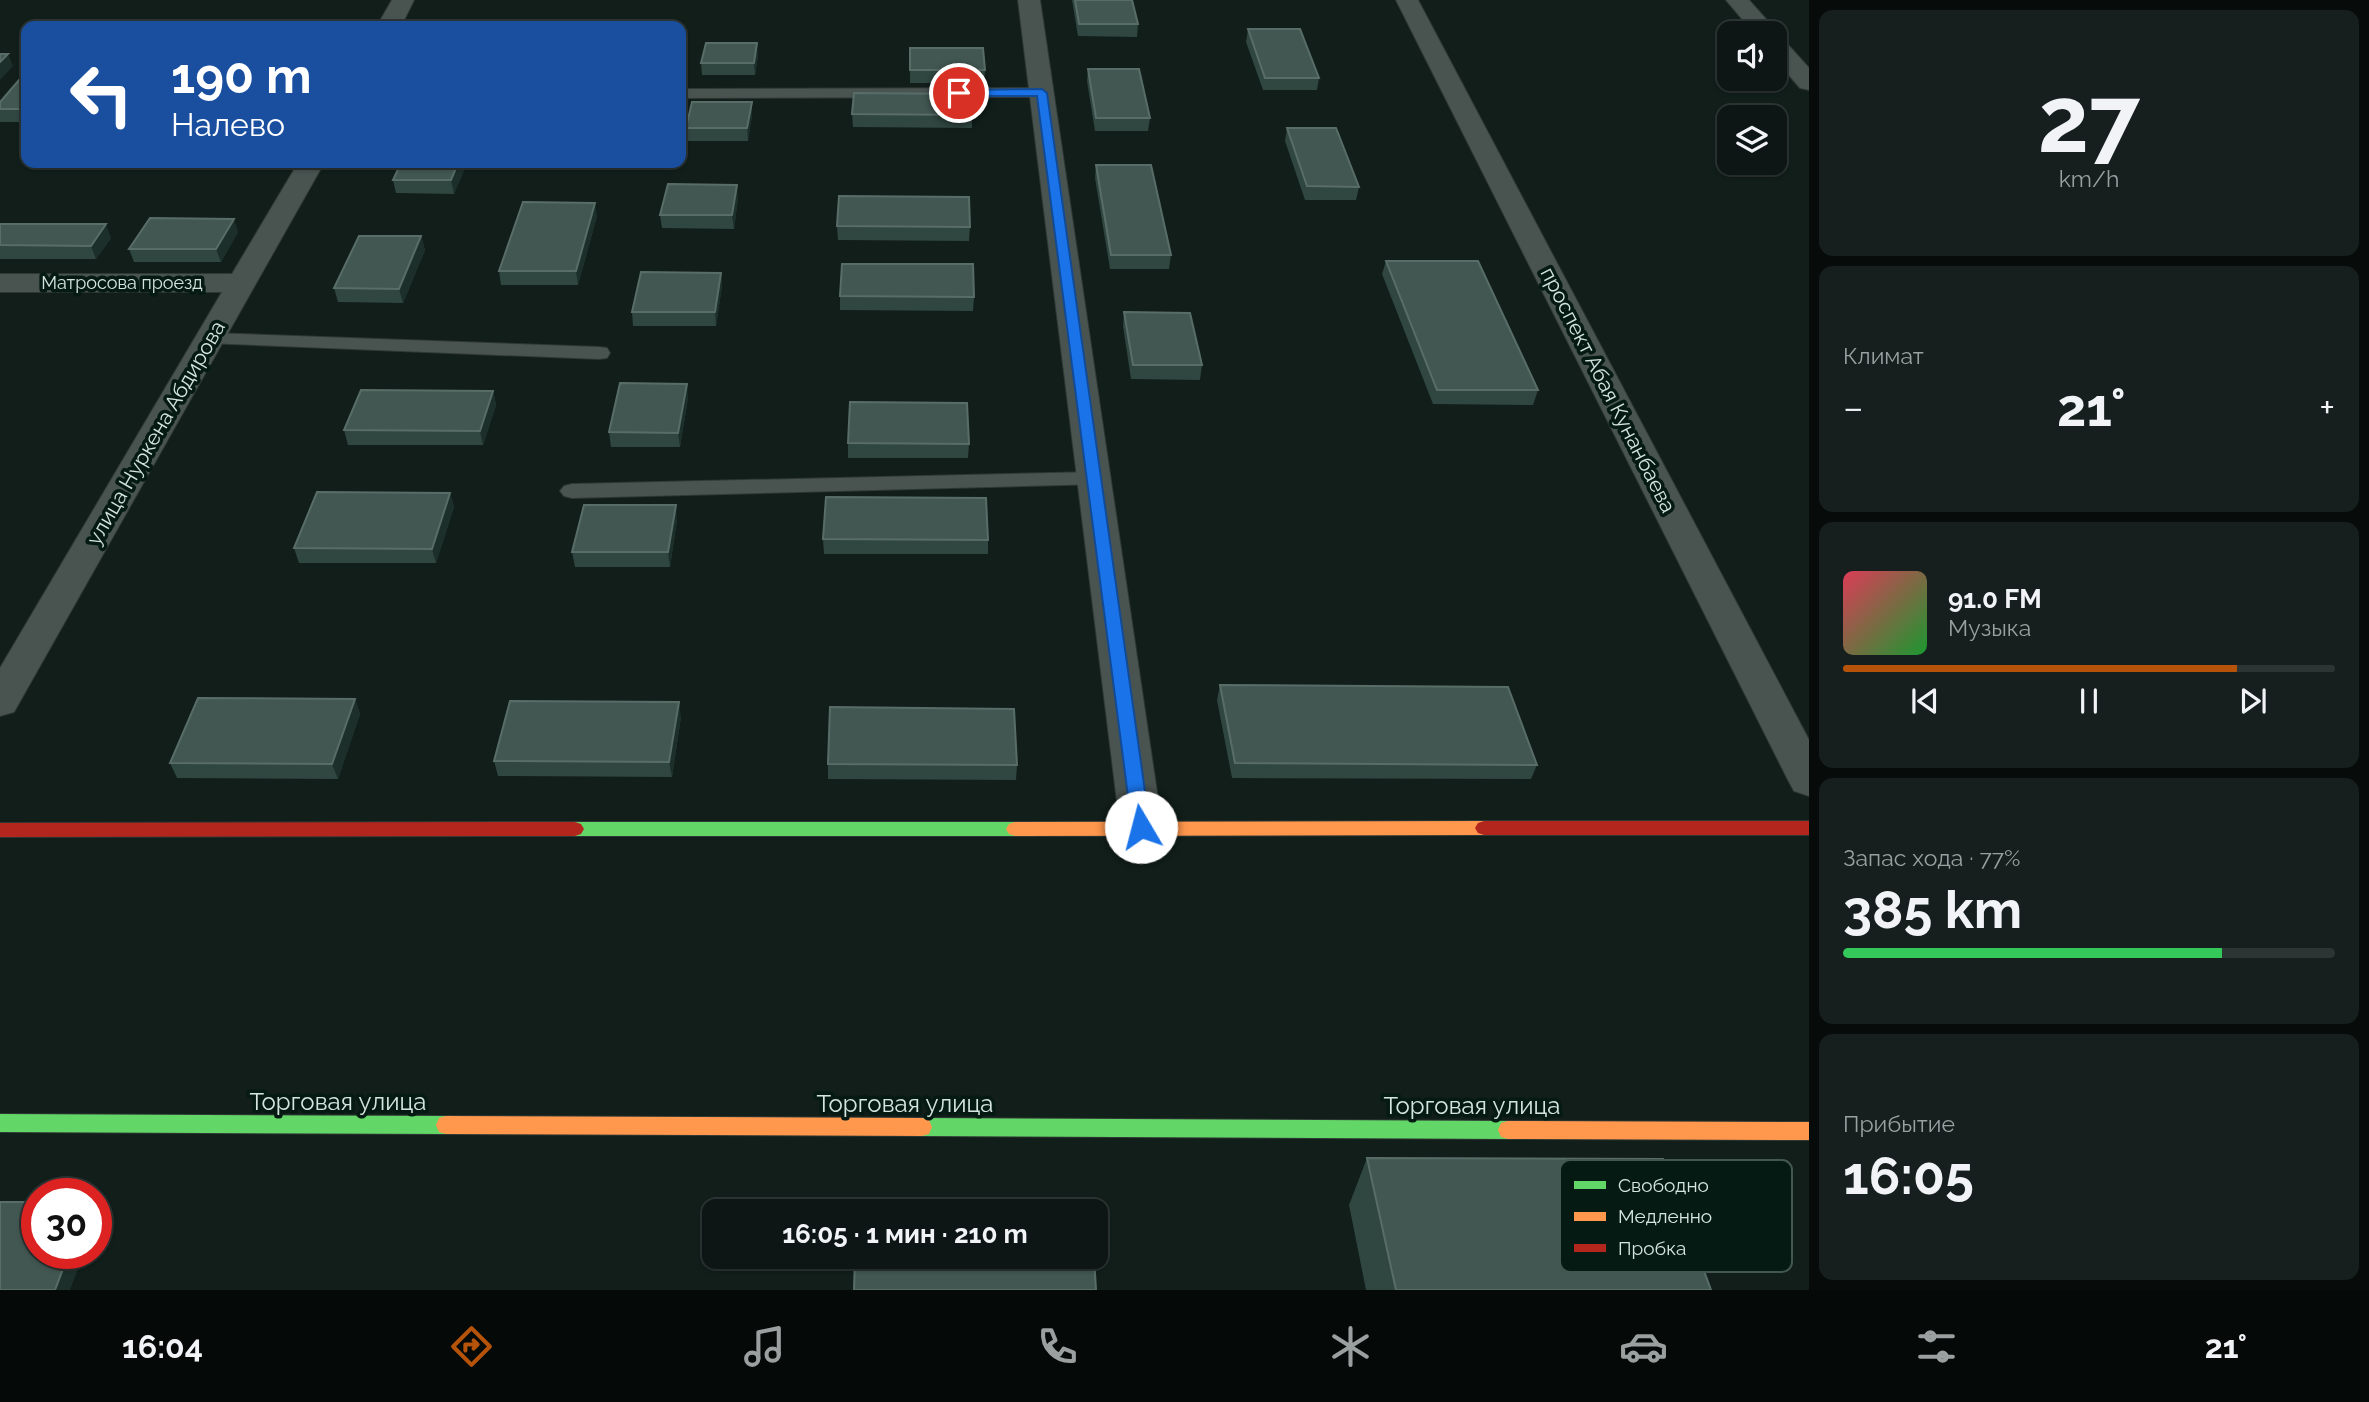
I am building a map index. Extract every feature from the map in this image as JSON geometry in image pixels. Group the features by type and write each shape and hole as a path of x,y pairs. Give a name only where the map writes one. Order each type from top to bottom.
{"street":[{"path":"391,21 403,0"},
{"path":"1029,0 1141,827"},
{"name":"проспект Абая Кунанбаева","path":"1407,0 1809,780"},
{"path":"1737,0 1755,21"},
{"path":"1787,58 1809,83"},
{"name":"улица Нуркена Абдирова","path":"0,702 308,168"},
{"name":"Матросова проезд","path":"0,283 243,283"},
{"path":"0,830 1809,828"},
{"name":"Торговая улица","path":"0,1123 1809,1130"}],"lane":[{"path":"686,94 1042,93"},
{"path":"211,339 599,353"},
{"path":"572,491 1094,479"}],"building":[{"path":"1075,0 1132,0 1138,24 1079,24"},
{"path":"1248,29 1300,29 1319,78 1265,78"},
{"path":"706,43 757,43 754,63 701,63"},
{"path":"910,48 983,48 985,70 910,70"},
{"path":"0,54 8,54 0,62"},
{"path":"1088,69 1139,69 1150,118 1096,118"},
{"path":"21,78 21,109 0,109 0,102"},
{"path":"854,93 971,94 972,115 852,114"},
{"path":"692,102 752,102 747,128 686,128"},
{"path":"1287,128 1336,128 1359,187 1307,186"},
{"path":"1096,165 1151,165 1171,255 1111,255"},
{"path":"399,168 456,168 451,180 393,180"},
{"path":"668,184 737,185 732,215 660,215"},
{"path":"839,196 969,197 970,227 837,226"},
{"path":"523,202 595,203 576,271 499,271"},
{"path":"150,218 234,219 216,249 129,249"},
{"path":"0,224 106,224 91,246 0,245"},
{"path":"359,236 421,236 399,289 334,288"},
{"path":"1386,261 1478,261 1538,390 1437,390"},
{"path":"842,264 973,264 974,297 840,296"},
{"path":"641,272 721,273 715,312 632,312"},
{"path":"1124,312 1190,313 1202,365 1133,365"},
{"path":"620,383 687,384 678,433 609,432"},
{"path":"361,390 493,391 480,431 344,430"},
{"path":"850,402 967,403 969,444 848,443"},
{"path":"317,492 450,493 432,549 294,548"},
{"path":"826,497 986,498 988,540 823,539"},
{"path":"584,505 676,505 668,552 572,552"},
{"path":"1220,685 1508,687 1537,765 1235,763"},
{"path":"198,698 355,699 332,764 170,763"},
{"path":"510,701 679,702 669,762 494,761"},
{"path":"830,707 1014,709 1017,765 828,764"},
{"path":"1367,1158 1663,1159 1560,1160 1560,1272 1704,1272 1711,1290 1396,1290"},
{"path":"0,1202 21,1202 21,1269 63,1269 55,1290 0,1290"},
{"path":"855,1269 1095,1269 1096,1290 854,1290"}],"traffic: fast":[{"path":"575,829 1015,829"},
{"path":"0,1123 446,1125"},
{"path":"922,1127 1508,1130"}],"traffic: slow":[{"path":"1015,829 1484,828"},
{"path":"446,1125 922,1127"},
{"path":"1508,1130 1809,1131"}],"traffic: jam":[{"path":"1484,828 1809,828"},
{"path":"0,830 575,829"}],"route":[{"path":"959,93 1042,93 1141,827"}]}
